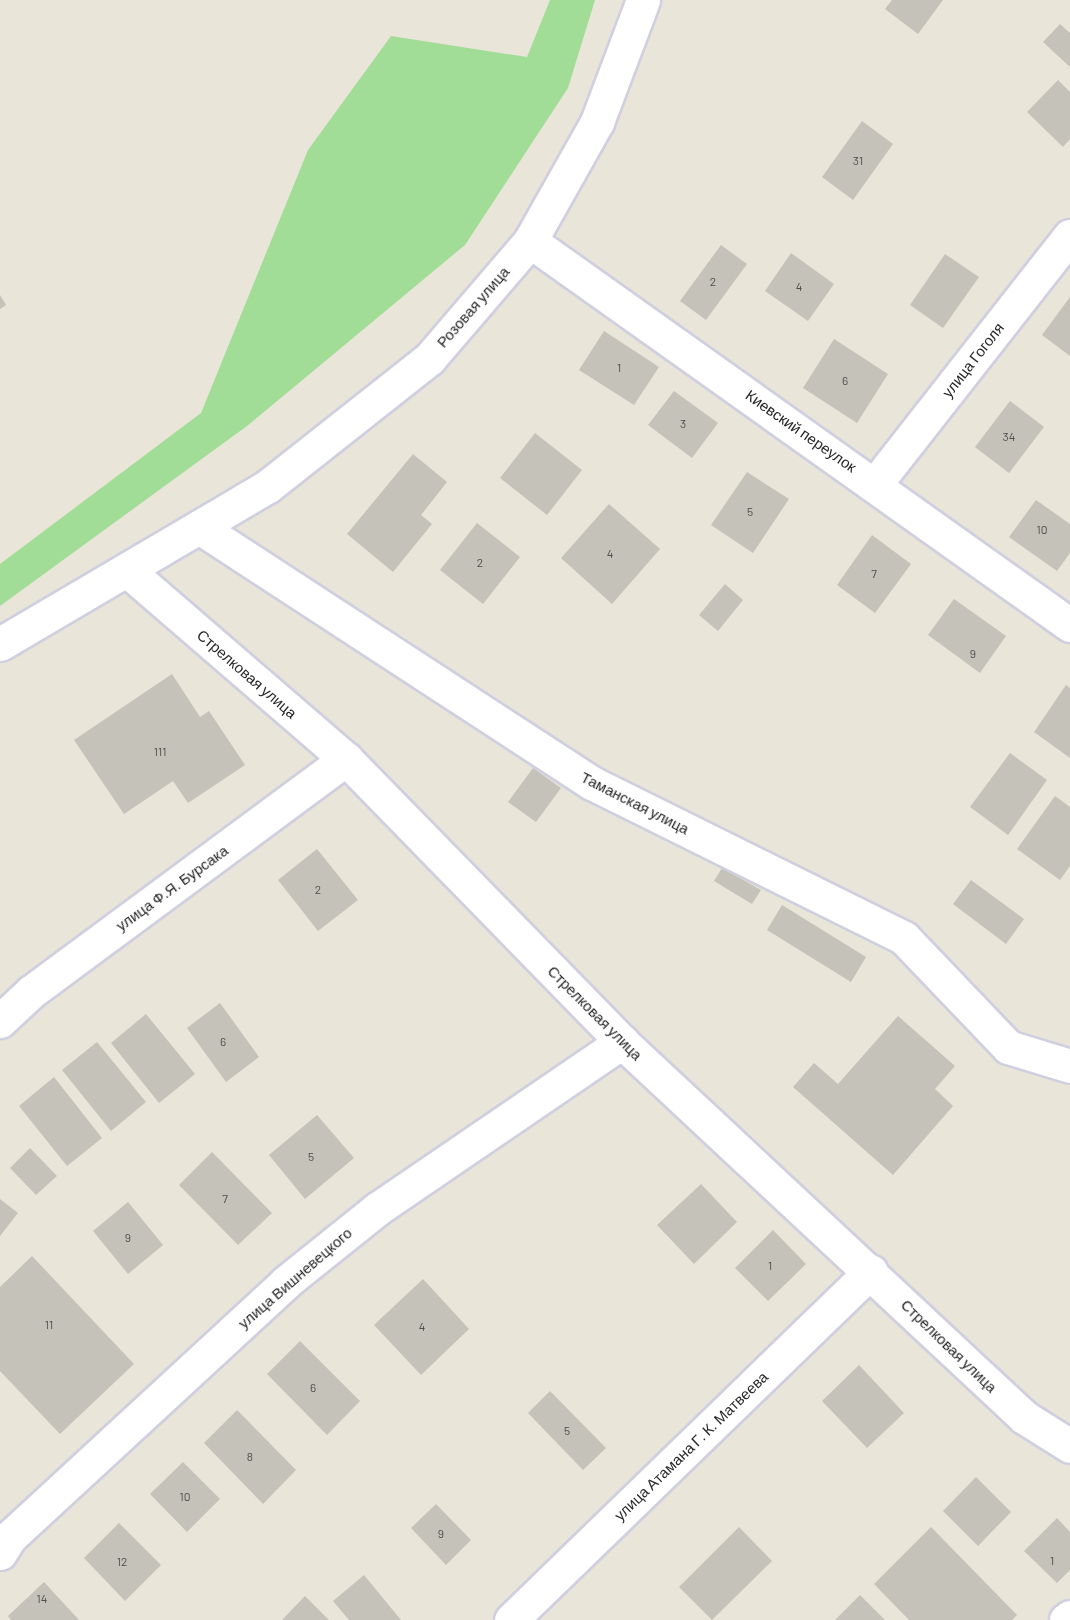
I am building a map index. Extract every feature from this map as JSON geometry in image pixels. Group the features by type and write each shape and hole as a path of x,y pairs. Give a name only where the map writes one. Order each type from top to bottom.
{"street":[{"name":"Розовая улица","path":"0,644 128,571 268,486 429,359 530,241 597,122 643,0"},
{"name":"улица Гоголя","path":"876,483 1069,239"},
{"name":"Киевский переулок","path":"530,241 876,483 1070,626"},
{"name":"Таманская улица","path":"199,526 592,783 904,938 1008,1047 1070,1066"},
{"name":"Стрелковая улица","path":"128,571 346,759 622,1042 871,1271 1024,1417 1070,1446"},
{"name":"улица Ф.Я. Бурсака","path":"0,1021 31,992 346,759"},
{"name":"улица Вишневецкого","path":"0,1553 10,1537 286,1282 377,1209 622,1042"},
{"name":"улица Атамана Г. К. Матвеева","path":"512,1620 871,1271"},
{"path":"1066,1620 1070,1617"}],"green space":[{"path":"550,0 595,0 568,88 465,245 247,426 0,606 0,564 201,413 308,150 391,36 527,57"}],"building":[{"path":"892,0 943,0 918,34 885,9"},
{"path":"1060,24 1070,33 1070,67 1043,42"},
{"path":"1058,80 1070,92 1070,139 1063,147 1027,112"},
{"path":"862,121 893,144 853,200 822,177"},
{"path":"721,245 747,264 706,320 680,301"},
{"path":"791,253 834,284 808,321 765,291"},
{"path":"945,254 979,277 943,328 910,305"},
{"path":"0,295 6,305 0,309"},
{"path":"1070,297 1070,356 1042,335"},
{"path":"604,331 659,367 634,405 579,370"},
{"path":"834,339 888,374 857,423 803,388"},
{"path":"674,391 718,423 692,458 648,425"},
{"path":"1010,401 1044,427 1009,473 975,447"},
{"path":"535,433 582,470 547,515 500,478"},
{"path":"413,454 447,482 421,515 432,524 393,572 347,534"},
{"path":"747,472 789,499 753,553 711,525"},
{"path":"1036,500 1070,524 1070,553 1057,571 1009,537"},
{"path":"609,504 660,549 612,604 561,558"},
{"path":"477,523 520,557 483,604 440,570"},
{"path":"872,535 911,564 875,613 837,585"},
{"path":"725,584 743,600 718,631 699,615"},
{"path":"954,599 1006,636 980,673 928,635"},
{"path":"172,674 200,717 209,711 245,765 188,803 173,781 124,814 74,740"},
{"path":"1066,685 1070,688 1070,758 1034,732"},
{"path":"1010,753 1047,780 1008,835 970,807"},
{"path":"533,768 561,788 536,822 508,802"},
{"path":"1055,796 1070,807 1070,866 1060,880 1017,849"},
{"path":"317,849 358,900 318,931 278,880"},
{"path":"722,868 761,890 752,904 714,881"},
{"path":"971,880 1024,919 1006,944 953,904"},
{"path":"782,905 866,957 851,982 767,930"},
{"path":"220,1003 259,1057 226,1082 187,1028"},
{"path":"146,1014 195,1074 159,1103 111,1043"},
{"path":"898,1016 955,1066 935,1089 953,1106 893,1175 793,1087 814,1063 838,1084"},
{"path":"97,1042 146,1102 111,1131 62,1070"},
{"path":"54,1077 102,1138 67,1166 19,1106"},
{"path":"317,1115 354,1158 305,1199 269,1155"},
{"path":"30,1148 57,1176 36,1195 10,1168"},
{"path":"212,1152 272,1213 238,1245 179,1185"},
{"path":"701,1184 737,1222 694,1264 657,1225"},
{"path":"0,1199 18,1213 0,1236"},
{"path":"128,1202 163,1245 128,1274 93,1231"},
{"path":"773,1230 806,1264 768,1301 735,1268"},
{"path":"32,1256 134,1364 60,1434 0,1371 0,1287"},
{"path":"423,1279 469,1329 421,1375 374,1325"},
{"path":"300,1341 360,1401 327,1435 267,1374"},
{"path":"859,1365 904,1413 867,1448 822,1401"},
{"path":"550,1391 606,1448 583,1470 528,1413"},
{"path":"237,1410 296,1470 263,1504 204,1443"},
{"path":"183,1462 220,1499 187,1532 150,1494"},
{"path":"976,1477 1011,1512 978,1546 943,1511"},
{"path":"436,1504 471,1540 446,1565 411,1528"},
{"path":"1057,1518 1070,1532 1070,1570 1057,1583 1024,1551"},
{"path":"119,1523 161,1565 125,1601 84,1558"},
{"path":"739,1527 772,1561 712,1620 679,1587"},
{"path":"931,1527 1017,1615 1012,1620 909,1620 874,1584"},
{"path":"364,1575 401,1620 349,1620 333,1601"},
{"path":"44,1582 79,1620 11,1620 8,1616"},
{"path":"860,1595 885,1620 835,1620"},
{"path":"305,1596 329,1620 282,1620"}]}
